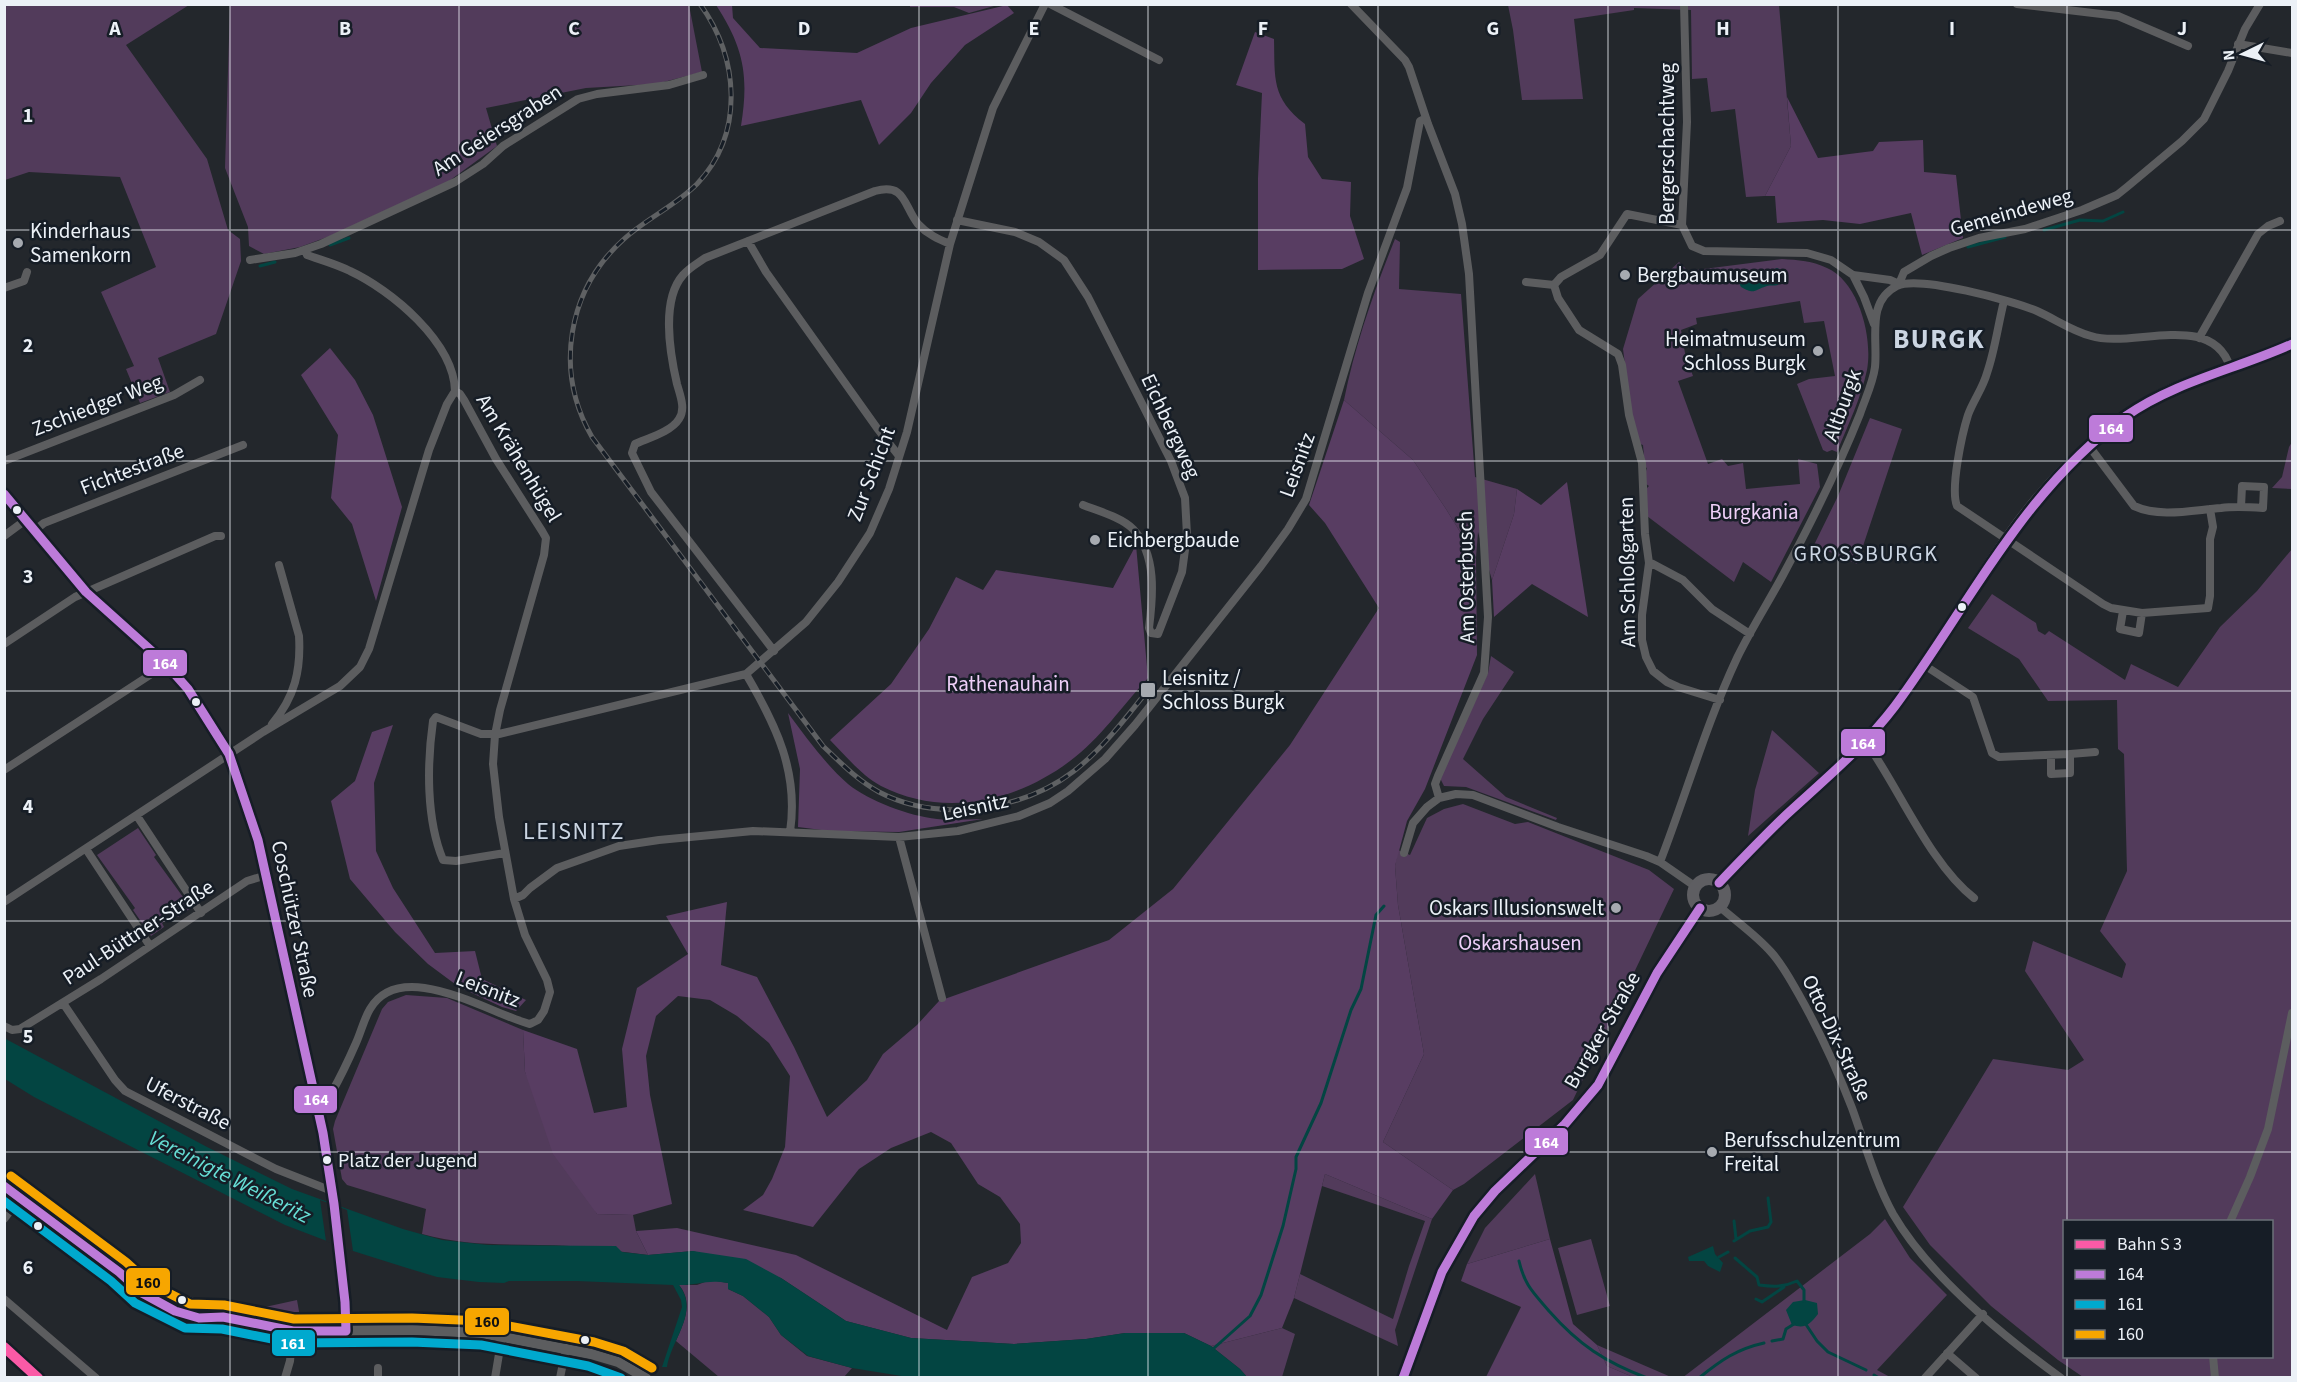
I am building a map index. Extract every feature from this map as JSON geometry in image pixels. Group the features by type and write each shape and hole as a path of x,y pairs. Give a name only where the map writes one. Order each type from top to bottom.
{"main road":[{"path":"1719,883 1763,837 1866,742 1895,706 2037,498 2089,446 2120,421 2168,392 2292,344"},
{"path":"1709,879 1719,883 1725,892 1720,907 1710,911 1700,908 1694,901 1696,887 1699,883 1709,879"},
{"name":"Burgker Straße","path":"1403,1377 1442,1272 1474,1216 1494,1191 1565,1124 1598,1084 1656,973 1700,908"}],"street":[{"name":"Zur Schicht","path":"495,735 746,674 806,622 826,599 870,533 884,500 899,456 920,379 950,244 993,108 1045,4"},
{"path":"1050,4 1159,60"},
{"path":"1351,4 1404,60 1415,83 1426,118"},
{"name":"Bergerschachtweg","path":"1684,4 1687,122 1682,225 1692,246 1704,251 1807,253 1832,261 1853,275 1890,280 1899,284"},
{"path":"2017,4 2118,16 2188,46"},
{"name":"Gemeindeweg","path":"1899,284 1905,272 1949,248 1979,238 2025,229 2082,210 2117,195 2127,188 2204,119 2259,4"},
{"path":"2238,44 2292,53"},
{"name":"Am Geiersgraben","path":"250,260 305,250 350,232 455,182 483,164 503,146 578,99 597,94 669,85 703,75"},
{"name":"Am Osterbusch","path":"1426,118 1455,194 1469,274 1488,617 1484,673 1435,784 1439,798"},
{"name":"Leisnitz","path":"315,1096 332,1092 371,1008 387,992 403,988 428,988 449,992 523,1022 530,1024 538,1020 544,1011 550,992 547,980 525,935 514,899 523,895 557,868 619,846 753,831 899,837 958,831 1007,820 1033,811 1068,791 1105,759 1201,644 1288,529 1306,499 1368,293 1407,188 1420,121 1426,118"},
{"path":"774,651 651,492 632,453 635,444 674,425 681,417 682,405 670,355 668,333 675,289 682,276 705,258 875,191 889,188 899,193 916,222 927,233 950,244"},
{"path":"1526,282 1554,285 1561,277 1600,255 1628,214 1682,225"},
{"name":"Eichbergweg","path":"957,220 1015,232 1040,242 1064,260 1088,297 1172,461 1185,498 1187,535 1182,572 1158,634 1151,633 1149,627 1152,579 1141,541 1133,529 1123,522 1083,505"},
{"path":"2199,338 2258,234 2280,220"},
{"path":"748,241 778,290 899,456"},
{"name":"Am Krähenhügel","path":"305,250 307,255 350,271 364,279 417,319 444,355 452,375 455,392 460,394 464,400 496,459 546,538 539,577 508,679 495,735 493,780 514,899"},
{"path":"4,288 24,281 27,272"},
{"path":"1853,275 1874,325"},
{"path":"1899,284 1932,284 2004,301 2039,312 2093,337 2105,339 2162,335 2199,338 2217,346 2224,352 2230,367"},
{"name":"Altburgk","path":"1660,862 1720,700 1750,634 1784,573 1845,451 1875,369 1874,325 1878,305 1887,292 1899,284"},
{"name":"Am Schloßgarten","path":"1554,285 1558,298 1579,330 1618,354 1622,365 1630,418 1642,463 1648,563 1642,626 1644,649 1649,664 1653,671 1674,685 1720,700"},
{"path":"2004,301 1987,375 1968,413 1954,487 1957,506 2103,604 2123,611 2142,613 2208,608 2210,539 2213,526 2210,509"},
{"name":"Zschiedger Weg","path":"4,461 174,395 200,380"},
{"path":"4,902 229,754 340,686 360,667 382,611 429,450 447,404 455,392"},
{"name":"Fichtestraße","path":"35,530 44,523 243,445"},
{"path":"2089,446 2133,506 2144,510 2195,512 2241,507"},
{"name":"Coschützer Straße","path":"4,493 86,592 164,662 188,689 229,754 244,795 267,875 315,1096 334,1204 346,1331"},
{"path":"4,536 27,519"},
{"path":"4,644 86,592 215,536 220,536"},
{"path":"1648,563 1683,580 1712,609 1750,634"},
{"path":"268,729 288,704 297,675 299,636 279,565"},
{"path":"2123,611 2120,630 2139,633 2142,613"},
{"path":"4,770 153,673 164,662"},
{"path":"1924,664 1973,697 1992,753 1999,757 2096,752"},
{"path":"746,674 783,748 793,797 790,832"},
{"path":"495,735 481,734 436,717 433,721 429,753 429,782 438,848 443,860 456,861 505,853"},
{"path":"1866,742 1940,861 1965,891 1974,898"},
{"path":"2051,755 2051,774 2070,773 2070,754"},
{"path":"1404,853 1413,824 1427,807 1439,798 1456,794 1473,795 1660,862 1696,887"},
{"path":"137,816 201,914"},
{"path":"899,837 942,998"},
{"path":"86,849 150,946"},
{"name":"Paul-Büttner-Straße","path":"4,1026 12,1030 29,1024 201,914 248,880 267,875"},
{"name":"Otto-Dix-Straße","path":"1720,907 1771,952 1782,966 1810,1014 1838,1073 1881,1190 1900,1225 1949,1283 1983,1314 2061,1377"},
{"name":"Uferstraße","path":"63,1003 125,1091 276,1169 332,1191"},
{"path":"2230,1220 2250,1178 2268,1129 2292,1013"},
{"path":"4,1186 119,1272 142,1293 175,1311 199,1318 222,1317 293,1331 462,1331 502,1336 566,1348 618,1362 646,1377"},
{"path":"4,1219 20,1198"},
{"path":"4,1299 96,1377"},
{"path":"1925,1377 1983,1314"},
{"path":"285,1377 290,1361 293,1331"},
{"path":"495,1377 502,1336"},
{"path":"560,1377 566,1348"},
{"path":"1947,1353 1976,1377"},
{"path":"2213,1358 2215,1377"}],"green space":[{"path":"5,4 189,5 126,45 207,159 228,230 240,239 241,261 216,334 158,358 170,392 140,403 126,369 134,366 101,292 156,267 120,177 29,172 5,180"},
{"path":"910,4 995,5 969,13 954,7 910,7"},
{"path":"230,5 689,5 702,72 656,84 586,88 486,108 497,146 449,181 330,236 300,247 264,254 249,246 248,227 225,168"},
{"path":"716,5 732,5 733,18 760,48 857,53 911,28 1007,5 1014,13 965,45 931,83 911,113 879,145 861,100 741,126 744,92 742,63 733,35"},
{"path":"1508,5 1779,5 1791,146 1765,196 1746,197 1735,109 1711,112 1707,78 1692,79 1691,10 1634,8 1634,10 1574,19 1583,99 1522,100"},
{"path":"1255,32 1274,39 1277,86 1286,105 1305,124 1308,157 1322,179 1351,182 1350,216 1364,259 1342,269 1258,270 1258,178 1262,93 1236,85"},
{"path":"1787,97 1818,158 1873,151 1879,142 1923,140 1924,172 1956,175 1963,238 1922,255 1911,213 1860,224 1823,220 1777,223 1775,196 1765,196 1791,146"},
{"path":"1395,239 1400,242 1399,289 1461,294 1475,477 1517,489 1514,514 1492,580 1478,532 1476,558 1413,460 1344,400 1366,318"},
{"name":"Burgkania","path":"1782,259 1805,261 1822,266 1838,275 1848,285 1861,312 1865,327 1868,343 1867,370 1858,401 1837,452 1832,450 1827,452 1823,450 1797,384 1809,379 1835,376 1824,321 1804,323 1800,301 1696,318 1697,324 1681,330 1685,353 1693,376 1678,381 1708,464 1722,459 1728,466 1743,463 1746,489 1800,484 1798,459 1817,464 1820,487 1771,582 1743,562 1734,582 1647,516 1647,488 1649,486 1646,484 1647,468 1643,445 1640,444 1631,411 1623,349 1638,299 1679,262 1688,271"},
{"path":"330,348 355,380 373,415 402,507 376,601 352,524 331,498 338,435 301,375"},
{"path":"1344,400 1413,460 1476,558 1477,655 1425,789 1407,821 1395,866 1398,905 1424,1054 1383,1142 1453,1190 1432,1219 1325,1174 1294,1298 1282,1328 1211,1346 1184,1333 1125,1333 1086,1339 1014,1344 911,1338 846,1321 781,1278 693,1251 648,1255 636,1231 677,1228 796,1255 947,1330 972,1277 1008,1263 1021,1243 1020,1224 1000,1197 978,1184 951,1143 931,1132 891,1148 859,1169 813,1227 743,1210 763,1195 785,1147 790,1076 769,1043 737,1016 710,1000 678,996 656,1016 646,1056 650,1095 672,1204 633,1215 597,1214 553,1154 525,1072 523,1030 577,1049 594,1113 627,1107 622,1049 637,988 688,954 666,916 727,902 721,965 757,977 827,1117 867,1080 883,1054 917,1025 939,1001 1109,940 1173,889 1290,745 1379,608 1325,523 1309,505"},
{"path":"1870,418 1902,429 1857,564 1814,545 1838,496"},
{"path":"2292,442 2292,489 2272,488 2282,477"},
{"path":"1567,482 1588,617 1532,584 1494,617 1492,580 1514,514 1517,489 1541,505"},
{"name":"Rathenauhain","path":"1136,545 1148,678 1091,743 1049,775 1026,787 978,801 954,803 929,801 905,796 874,782 830,740 891,684 929,629 956,577 983,590 996,570 1113,588"},
{"path":"2292,549 2292,1377 2083,1377 2058,1360 1991,1306 1930,1245 1903,1207 1993,1059 2068,1070 2084,1060 2025,971 2033,941 2122,978 2126,964 2100,931 2127,871 2124,754 2118,749 2117,700 2048,701 2019,659 1968,628 1992,594 2036,623 2038,631 2045,635 2049,631 2125,680 2131,664 2178,687 2220,627 2257,591"},
{"path":"1491,656 1514,672 1483,719 1463,759 1506,797 1557,818 1556,820 1466,787 1444,786 1440,778 1488,673"},
{"path":"788,713 831,768 848,784 867,796 914,815 948,820 983,819 899,832 829,831 798,827 800,769"},
{"path":"393,725 374,783 376,851 393,888 435,953 475,951 482,979 526,1000 516,1011 459,987 428,964 395,932 350,879 331,801 355,781 372,732"},
{"path":"1772,730 1819,773 1748,836 1755,790"},
{"name":"Oskarshausen","path":"1463,804 1515,824 1528,822 1649,870 1674,889 1573,1100 1464,1184 1453,1190 1383,1142 1424,1054 1398,905 1395,866 1398,850 1410,855 1427,818 1444,809"},
{"path":"138,828 156,855 154,857 191,908 178,917 176,914 162,923 164,927 151,936 133,910 135,908 97,855"},
{"path":"406,995 447,998 523,1030 525,1072 597,1214 633,1215 636,1231 648,1255 570,1246 477,1243 422,1234 426,1209 347,1185 342,1179 333,1129 335,1121 382,1009 388,1002"},
{"path":"1325,1174 1432,1219 1395,1330 1398,1346 1294,1298 1300,1274 1393,1319 1425,1221 1322,1186"},
{"path":"1535,1174 1550,1239 1467,1264 1485,1228"},
{"path":"1885,1219 1910,1258 1947,1295 1877,1370 1890,1377 1682,1378 1870,1234"},
{"path":"1550,1239 1573,1324 1597,1345 1607,1366 1633,1377 1486,1377 1521,1307 1461,1281 1467,1264"},
{"path":"1591,1239 1610,1306 1577,1315 1558,1248"},
{"path":"710,1280 728,1283 728,1289 743,1296 769,1317 781,1335 807,1356 852,1368 844,1377 719,1377 676,1341 687,1306 684,1292 679,1285 697,1285"},
{"path":"297,1300 300,1317 264,1313 265,1307"},
{"path":"1282,1328 1295,1334 1282,1377 1247,1377 1211,1346"},
{"path":"1597,1345 1671,1377 1633,1377 1607,1366"}],"water":[{"path":"1777,268 1781,270 1782,275 1778,285 1752,291 1741,287 1738,281 1748,275 1759,275"},
{"name":"Vereinigte Weißeritz","path":"4,1038 207,1147 292,1189 403,1229 442,1240 488,1245 616,1246 622,1252 648,1255 693,1251 746,1259 781,1278 846,1321 911,1338 1014,1344 1086,1339 1125,1333 1184,1333 1211,1346 1247,1377 914,1378 852,1368 808,1356 781,1335 769,1317 743,1296 728,1289 728,1283 714,1282 679,1285 685,1295 687,1305 685,1316 667,1367 662,1367 682,1307 673,1285 577,1281 479,1282 437,1277 353,1251 285,1225 34,1097 5,1079"},
{"path":"1713,1246 1715,1254 1723,1263 1720,1272 1708,1266 1704,1261 1689,1261 1688,1257"},
{"path":"1805,1300 1817,1303 1818,1314 1807,1325 1792,1325 1786,1310 1793,1302"}],"pier":[{"path":"320,1200 347,1210 353,1251 326,1241"}],"waterway":[{"path":"2044,230 2080,220 2103,221 2123,212"},
{"path":"1968,247 2005,237"},
{"path":"330,245 349,238"},
{"path":"260,266 275,262"},
{"path":"1213,1349 1250,1316 1261,1295 1283,1226 1296,1169 1296,1157 1321,1103 1351,1010 1361,989 1376,915 1384,906"},
{"path":"1734,1241 1750,1231 1768,1227 1771,1222 1768,1198"},
{"path":"1734,1221 1736,1239"},
{"path":"1719,1257 1728,1252"},
{"path":"1735,1258 1757,1277 1759,1285 1779,1286 1797,1281 1804,1290 1804,1301"},
{"path":"1519,1261 1530,1288 1571,1334 1605,1359 1647,1378"},
{"path":"1756,1299 1762,1302 1784,1287"},
{"path":"1805,1323 1828,1352 1866,1370"},
{"path":"1772,1341 1783,1339 1786,1329 1794,1324"},
{"path":"1699,1378 1730,1356 1764,1343"},
{"path":"1874,1375 1879,1378"}],"railway":[{"path":"700,4 723,48 729,71 731,95 729,119 723,142 713,164 697,184 680,199 624,239 605,259 590,282 579,307 572,332 570,359 573,385 580,412 592,437 823,746 856,777 879,792 902,802 953,810 979,808 1030,796 1074,771 1113,733 1148,690"}],"transit line":[{"name":"164","path":"1719,883 1777,823 1829,776 1883,721 2027,514 2056,479 2089,446 2126,416 2145,404 2186,384 2292,344"},
{"name":"164","path":"4,494 86,592 164,662 188,689 229,754 258,840 323,1133 334,1204 346,1331"},
{"name":"164","path":"1403,1378 1442,1272 1474,1216 1495,1191 1565,1124 1598,1085 1657,973 1700,908"},
{"name":"160","path":"11,1176 126,1262 149,1283 190,1304 224,1305 294,1319 412,1318 483,1321 594,1342 623,1351 652,1368"},
{"name":"164","path":"4,1186 119,1272 142,1293 175,1311 199,1318 223,1317 293,1331 346,1331"},
{"name":"161","path":"4,1201 111,1281 135,1303 185,1328 222,1329 292,1343 412,1342 481,1345 588,1366 621,1378"},
{"path":"4,1347 38,1378"}],"place":[{"name":"Kinderhaus Samenkorn","path":"18,243"},
{"name":"Bergbaumuseum","path":"1625,275"},
{"name":"Heimatmuseum Schloss Burgk","path":"1818,351"},
{"name":"Eichbergbaude","path":"1095,540"},
{"name":"Leisnitz / Schloss Burgk","path":"1148,690"},
{"name":"Oskars Illusionswelt","path":"1616,908"},
{"name":"Berufsschulzentrum Freital","path":"1712,1152"},
{"name":"Platz der Jugend","path":"327,1160"}],"district":[{"name":"BURGK","path":"1939,339"},
{"name":"GROSSBURGK","path":"1866,553"},
{"name":"LEISNITZ","path":"574,831"}]}
